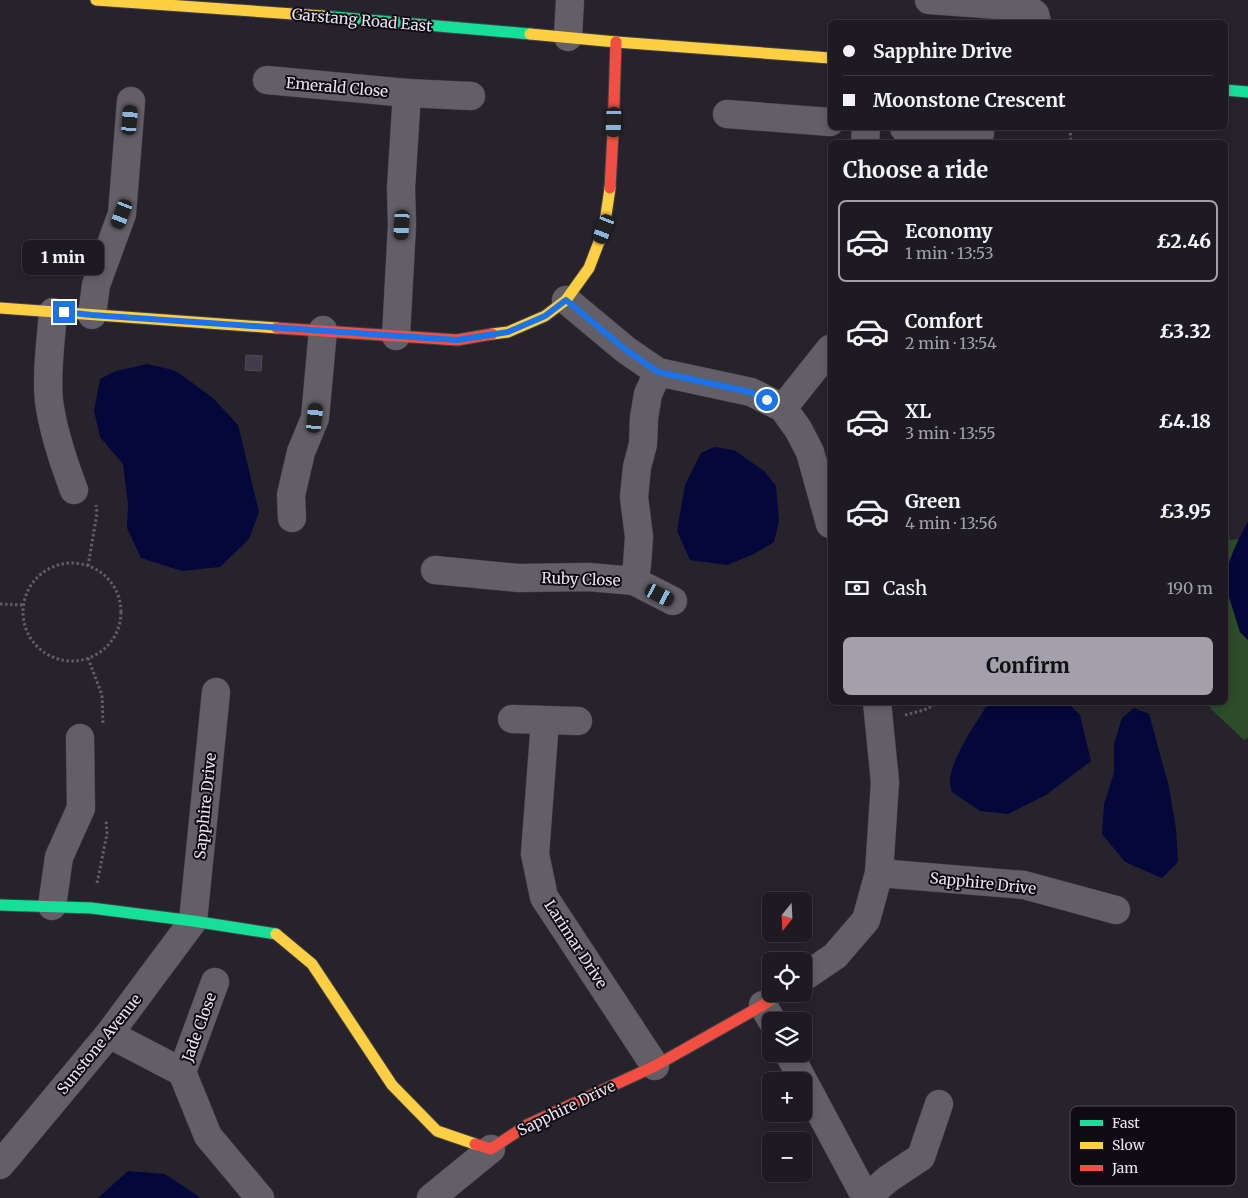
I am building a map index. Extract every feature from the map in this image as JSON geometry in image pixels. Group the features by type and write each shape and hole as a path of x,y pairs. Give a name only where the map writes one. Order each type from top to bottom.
{"street":[{"name":"Garstang Road East","path":"96,0 828,58"},
{"path":"568,37 570,0"},
{"path":"930,0 1025,7 1036,14 1037,20"},
{"path":"0,308 457,340 508,332 545,316 566,300 589,268 604,229 609,196 616,42"},
{"name":"Emerald Close","path":"267,80 407,93 471,96"},
{"path":"1228,90 1248,92"},
{"name":"Emerald Close","path":"396,336 402,225 400,188 407,93"},
{"path":"92,315 96,285 122,214 131,101"},
{"path":"727,114 828,122"},
{"path":"942,130 980,132"},
{"path":"566,300 626,350 658,372 750,392 783,408 798,429 810,452 828,517"},
{"path":"53,312 49,400 55,434 74,490"},
{"path":"292,518 291,495 300,452 315,418 323,330"},
{"path":"783,408 828,352"},
{"name":"Ruby Close","path":"435,570 518,578 588,577 634,581 638,565 639,537 634,497 635,482 643,444 644,418 648,394 658,372"},
{"path":"634,581 673,601"},
{"name":"Sapphire Drive","path":"194,921 216,692"},
{"path":"812,972 835,956 866,920 879,873 885,782 878,712"},
{"path":"512,719 578,721"},
{"name":"Larimar Drive","path":"546,721 534,854 544,898 655,1066"},
{"path":"52,906 59,857 80,808 80,738"},
{"name":"Sapphire Drive","path":"879,873 1024,885 1116,910"},
{"path":"0,904 92,908 276,934 312,964 392,1085 437,1131 491,1149"},
{"name":"Sunstone Avenue","path":"0,1165 109,1034 194,921"},
{"name":"Jade Close","path":"182,1072 215,982"},
{"name":"Sapphire Drive","path":"491,1149 527,1125 655,1066 772,1007"},
{"name":"Jade Close","path":"109,1034 182,1072 208,1136 260,1198"},
{"path":"793,1062 866,1198 888,1179 921,1157 939,1104"},
{"path":"431,1198 491,1149"}],"path":[{"path":"73,563 88,566 101,572 112,583 120,604 119,627 112,640 102,651 88,658 72,661 55,658 40,650 29,637 23,621 23,605 27,591 35,579 46,570 59,564 73,563"},
{"path":"0,604 23,605"},
{"path":"878,712 924,710 934,705"}],"green space":[{"path":"1228,532 1230,540 1239,539 1228,569"},
{"path":"1228,594 1240,632 1248,640 1248,738 1244,740 1211,709 1210,705 1228,705"}],"shaded area":[{"path":"147,364 173,370 180,374 213,398 238,425 259,512 249,539 220,567 182,571 141,558 127,528 128,504 123,464 100,437 94,411 100,379 116,371"},
{"path":"714,447 734,450 764,471 776,486 779,521 774,542 754,554 727,565 690,560 677,531 685,485 701,453"},
{"path":"1248,521 1248,640 1240,632 1228,594 1228,565"},
{"path":"994,705 1070,705 1080,715 1091,761 1046,795 1008,814 980,811 952,792 950,782 954,763 986,707"},
{"path":"1134,708 1149,714 1169,787 1176,829 1178,862 1162,878 1125,862 1102,834 1104,804 1114,773 1114,744 1122,718"},
{"path":"128,1171 165,1174 199,1198 98,1198"}],"building":[{"path":"246,355 262,356 261,371 245,370"}],"traffic: fast":[{"path":"322,16 530,34"},
{"path":"1228,90 1248,92"},
{"path":"0,905 91,908 276,934"}],"traffic: slow":[{"path":"96,0 322,16"},
{"path":"530,34 828,58"},
{"path":"492,334 508,332 545,316 566,300 589,268 604,229 610,188"},
{"path":"0,308 277,328"},
{"path":"276,934 312,964 392,1085 437,1131 475,1144"}],"traffic: jam":[{"path":"610,188 616,42"},
{"path":"277,328 457,340 492,334"},
{"path":"475,1144 491,1149 527,1125 655,1066 768,1002"}],"route":[{"path":"64,312 457,340 508,332 545,316 566,300 626,350 658,372 750,392 767,400"}]}
